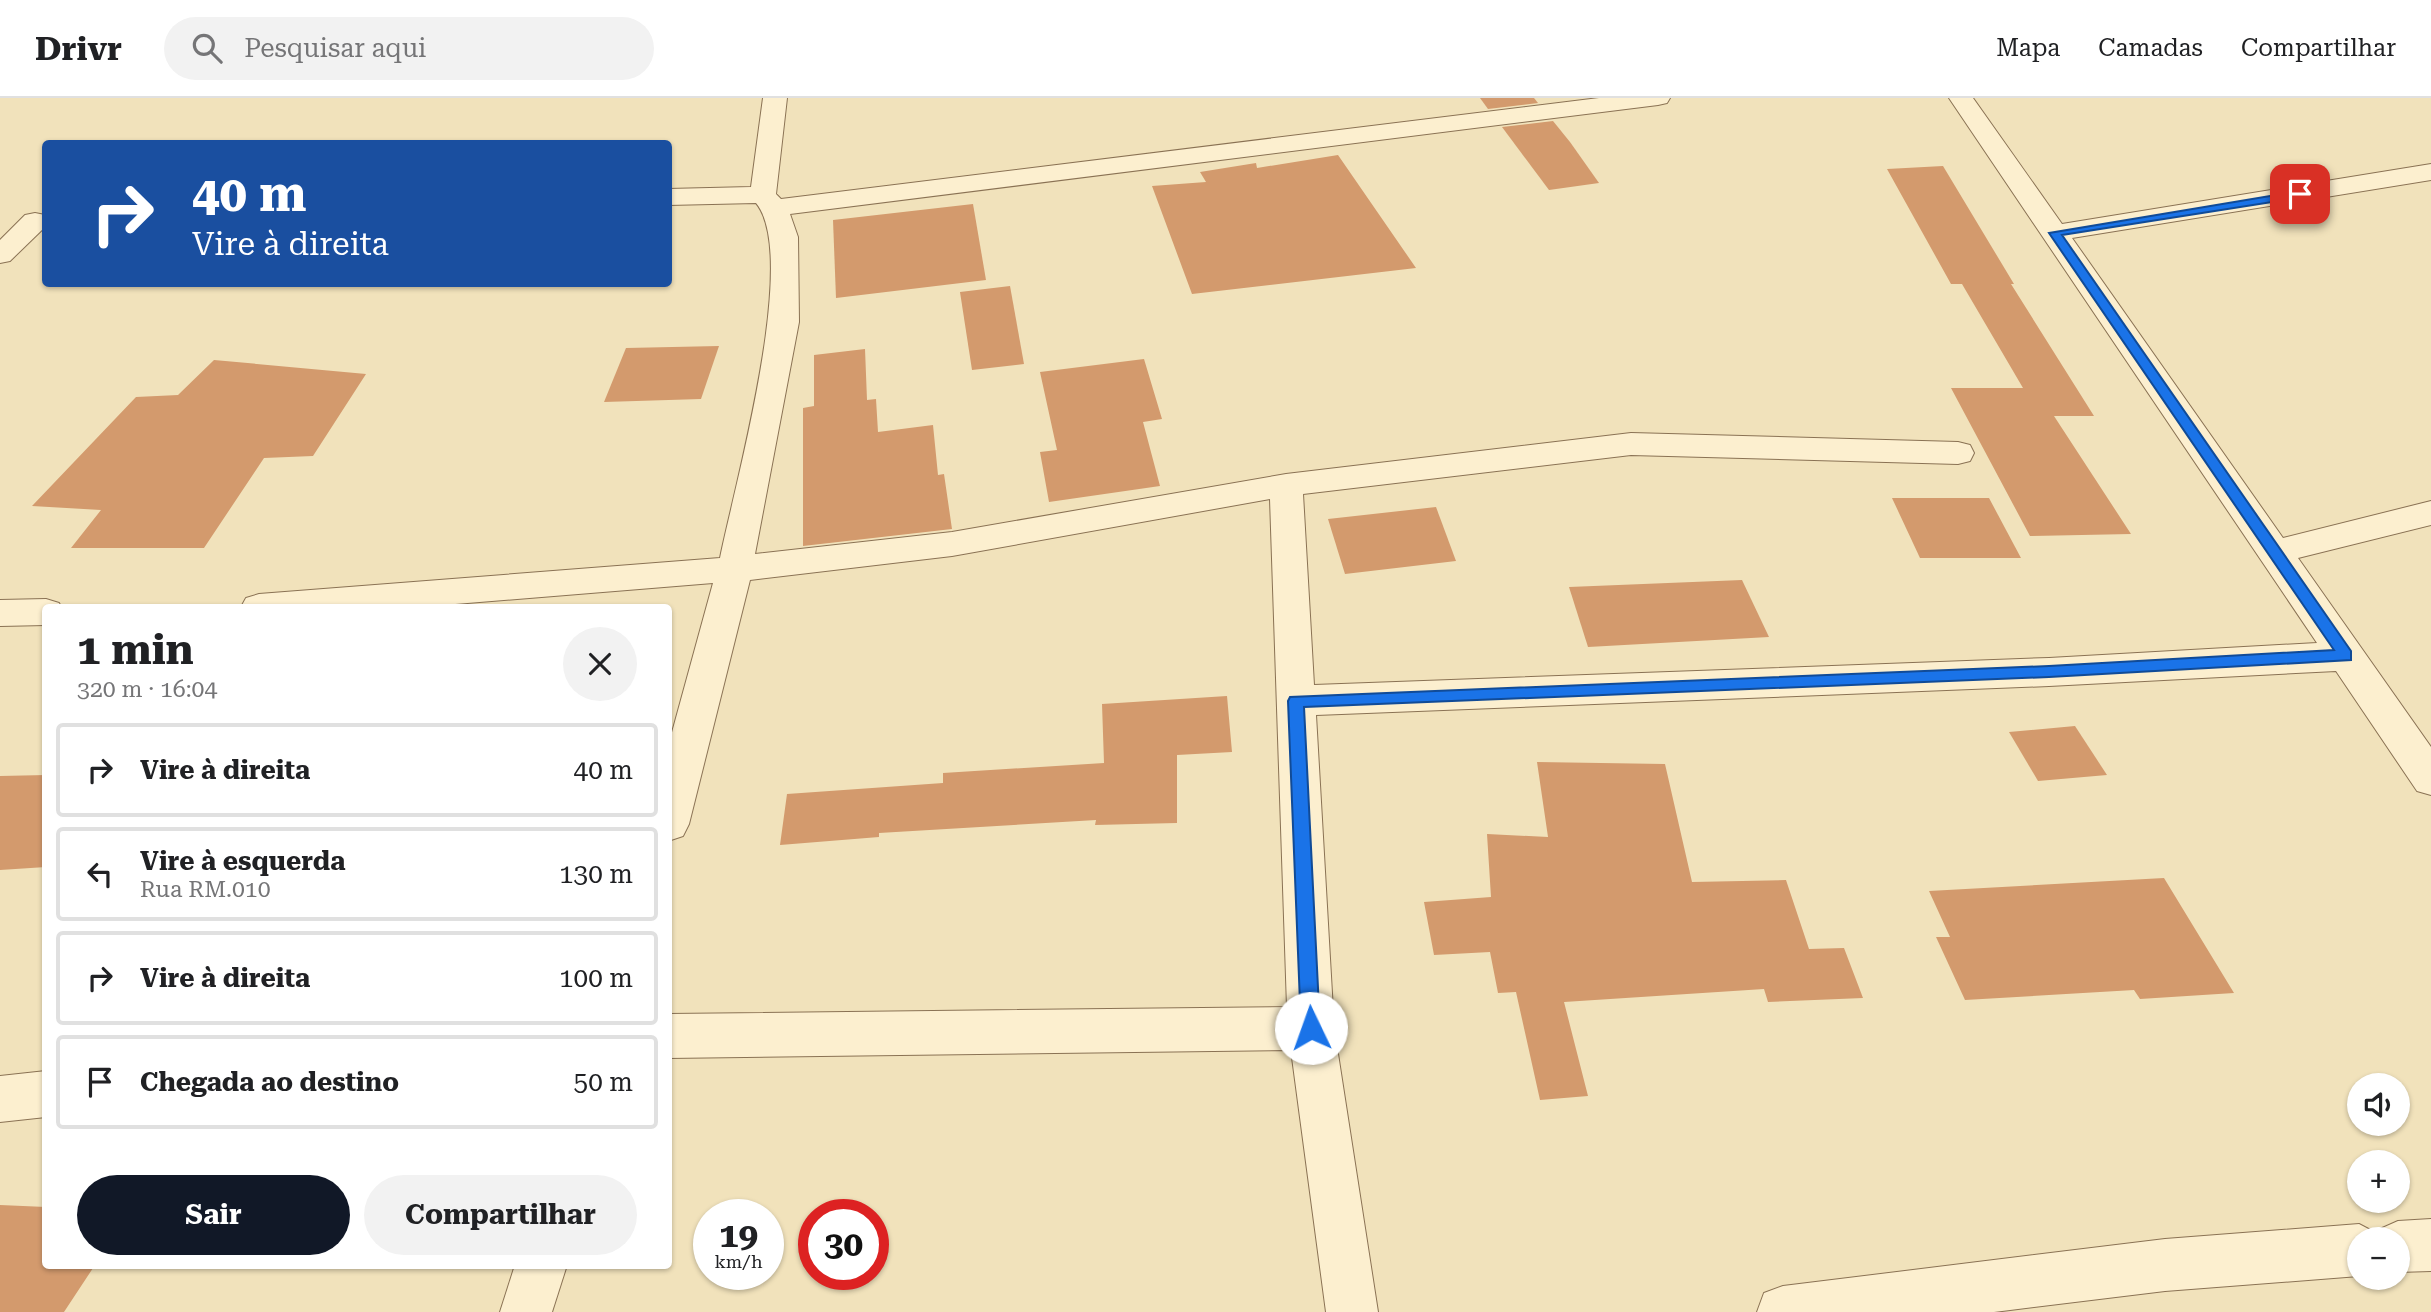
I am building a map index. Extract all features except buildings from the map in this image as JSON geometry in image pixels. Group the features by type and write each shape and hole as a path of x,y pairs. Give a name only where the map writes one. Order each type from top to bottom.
{"street":[{"path":"672,809 735,569 784,322 784,237 769,202 775,98"},
{"path":"672,197 769,202 1658,98"},
{"path":"1961,98 2431,779"},
{"path":"2054,233 2431,172"},
{"path":"0,223 41,221"},
{"path":"0,255 41,221"},
{"path":"297,604 735,569 952,544 1286,485 1631,443 1958,453"},
{"path":"1286,485 1311,1028 1352,1312"},
{"path":"2275,552 2431,513"},
{"path":"0,613 42,612"},
{"path":"1296,701 2049,671 2346,656"},
{"path":"672,1036 1311,1028"},
{"path":"0,1099 42,1094"},
{"path":"2410,1246 2431,1245"},
{"path":"1783,1312 2165,1265 2347,1251"},
{"path":"526,1312 540,1269"}],"route":[{"path":"1311,1028 1296,701 2049,671 2346,656 2054,233 2300,194"}]}
